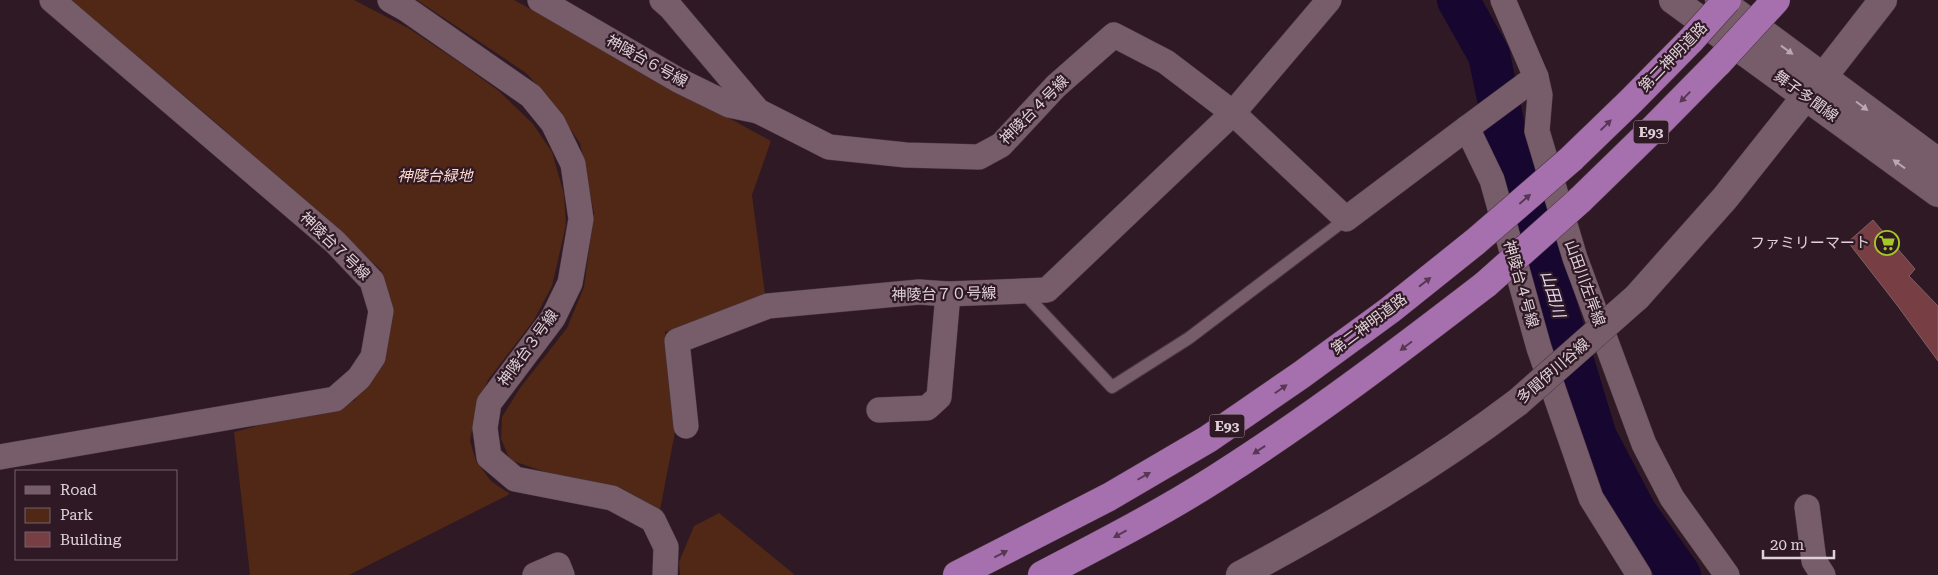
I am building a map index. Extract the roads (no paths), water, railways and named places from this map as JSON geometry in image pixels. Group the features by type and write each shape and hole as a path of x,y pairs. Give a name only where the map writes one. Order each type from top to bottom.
{"highway":[{"name":"第二神明道路","path":"957,575 1109,497 1208,439 1301,375 1390,310 1476,242 1571,159 1631,102 1727,0"},
{"name":"E93","path":"1042,575 1118,536 1218,478 1406,346 1486,284 1580,200 1655,127 1776,0"}],"street":[{"name":"神陵台７号線","path":"0,457 335,398 359,378 373,357 381,310 372,281 335,242 52,0"},
{"name":"神陵台３号線","path":"390,0 406,9 531,96 553,123 573,164 581,219 570,283 553,318 489,403 485,428 489,457 515,479 612,498 653,520 666,547 666,575"},
{"name":"神陵台６号線","path":"540,0 678,80 729,105 758,111"},
{"name":"神陵台７０号線","path":"686,426 677,341 768,306 920,292 948,294 1047,290 1233,113 1329,0"},
{"name":"山田川左岸線","path":"1503,0 1536,77 1540,95 1537,131 1575,258 1644,444 1672,498 1727,575"},
{"name":"舞子多聞線","path":"1673,0 1938,162"},
{"name":"舞子多聞線","path":"1719,0 1938,192"},
{"name":"多聞伊川谷線","path":"1240,575 1325,530 1409,478 1481,430 1518,402 1637,297 1725,198 1882,0"},
{"name":"神陵台４号線","path":"670,3 758,111 830,147 906,155 979,157 1001,145 1056,86 1114,34 1166,62 1233,113 1346,219"},
{"path":"1346,219 1536,77"},
{"name":"神陵台４号線","path":"1467,128 1492,180 1539,348 1590,498 1639,575"},
{"path":"879,410 927,408 939,397 948,294"},
{"path":"1806,507 1814,562 1823,575"},
{"path":"535,575 558,566 562,575"}],"lane":[{"path":"1024,292 1112,387 1189,338 1346,219"}],"waterway":[{"name":"山田川","path":"1458,0 1489,55 1508,147 1596,437 1636,513 1680,575"}],"place":[{"name":"ファミリーマート","path":"1887,243"}],"park label":[{"name":"神陵台緑地","path":"435,176"}]}
